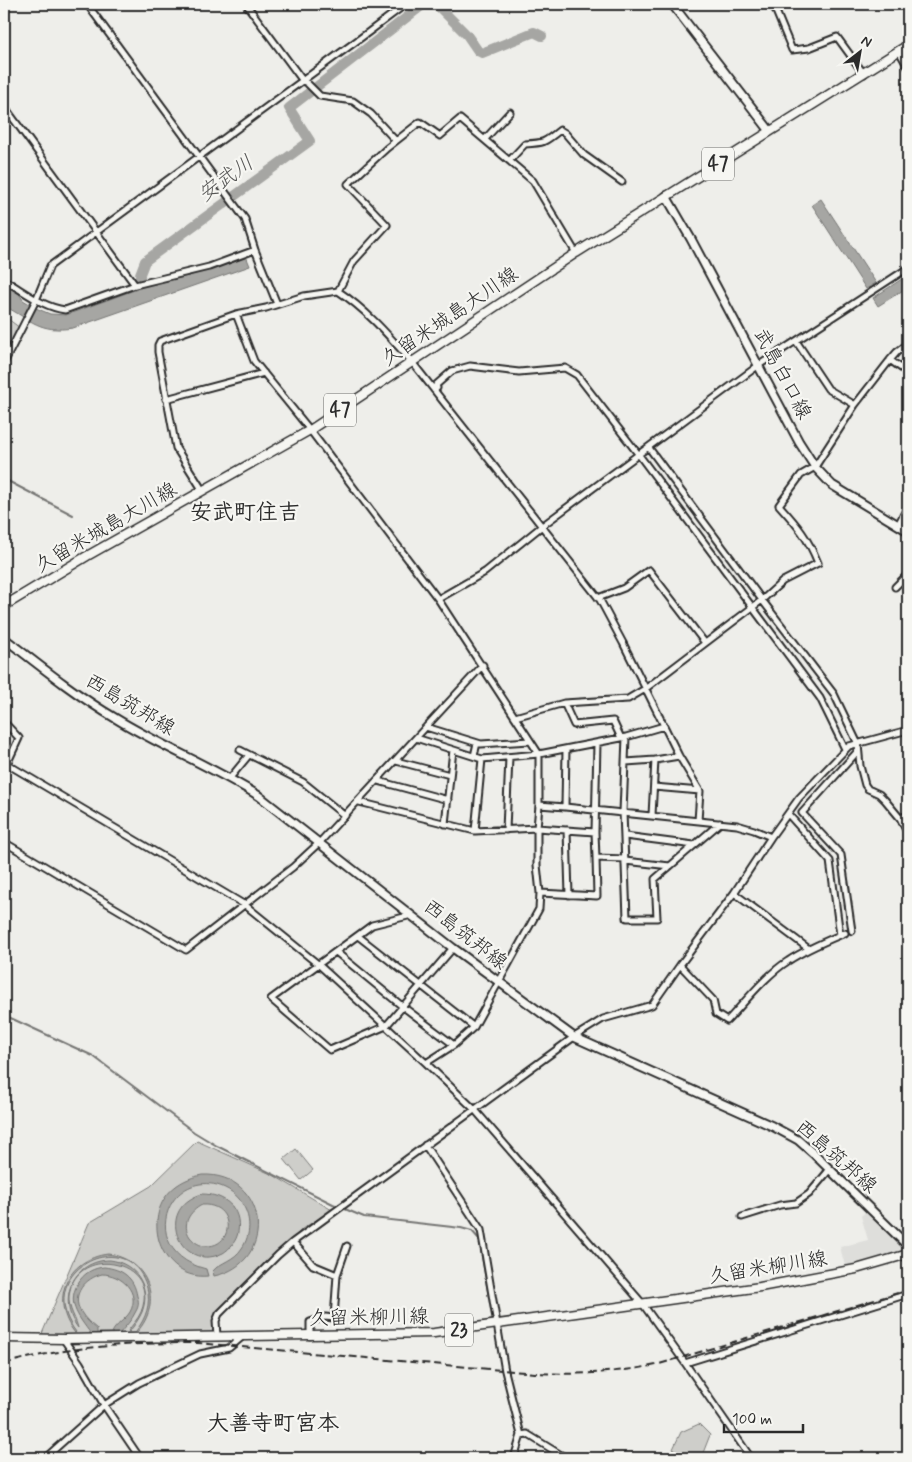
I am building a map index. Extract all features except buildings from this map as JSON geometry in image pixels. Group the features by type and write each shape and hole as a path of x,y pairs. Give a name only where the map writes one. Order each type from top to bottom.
{"main road":[{"path":"672,4 770,131"},
{"name":"久留米城島大川線","path":"4,606 87,556 310,430 576,253 908,45"},
{"name":"武島白口線","path":"666,196 691,239 799,442 815,467 832,485 908,530"},
{"name":"西島筑邦線","path":"4,638 54,677 114,718 230,778 259,796 453,948 574,1037 774,1126 798,1140 908,1246"},
{"name":"久留米柳川線","path":"4,1338 66,1339 434,1333 760,1287 856,1270 908,1254"}],"street":[{"path":"88,4 245,219 255,250 277,304"},
{"path":"246,4 305,82 320,96 354,100 371,114 396,141"},
{"path":"4,363 36,301 50,266 200,155 305,82 406,4"},
{"path":"773,4 792,50 809,48 837,37 864,74"},
{"path":"899,51 908,67"},
{"path":"4,106 135,284"},
{"path":"485,139 510,112"},
{"path":"338,291 354,262 387,225 348,184 420,122 440,136 460,119 485,139 533,181 576,253"},
{"path":"510,160 525,144 541,144 548,141 560,130 565,133 584,155 622,182"},
{"path":"4,280 36,301 54,309 64,310 135,284 209,267 255,250"},
{"path":"438,599 485,572 542,526 759,365 908,268"},
{"path":"203,491 176,448 158,352 160,341 236,314 304,296 338,291 359,307 387,333 412,362 598,598 623,643 644,689 679,756 700,791 698,820"},
{"path":"236,314 254,361 310,430 438,599 483,665 539,754 537,864 540,894 538,909 474,1027 454,1045 426,1063"},
{"path":"796,341 828,389 855,405"},
{"path":"514,717 564,703 628,699 752,608 783,581 818,563 810,543 802,531 779,505 802,475 815,467 855,405 890,360 908,344"},
{"path":"890,360 908,373"},
{"path":"434,390 437,388 436,385 452,371 470,366 519,372 565,368 577,375 820,698 845,749"},
{"path":"166,399 264,373"},
{"path":"649,448 834,694 858,744 857,752 865,785 868,789 879,794 900,818 908,834"},
{"path":"898,525 908,506"},
{"path":"598,598 624,588 649,570 705,643"},
{"path":"895,587 908,574"},
{"path":"4,842 186,950 245,905 320,842 359,802 483,665"},
{"path":"564,703 574,725 613,721 624,737 626,762 623,812 627,918 657,918 655,879 720,823"},
{"path":"4,722 19,738 7,764 245,905 318,964 475,1110 642,1303 751,1458"},
{"path":"416,738 482,759 539,754 624,737 664,726"},
{"path":"426,727 481,744 530,741"},
{"path":"217,1336 216,1321 219,1314 293,1242 574,1037 603,1019 652,1005 734,893 799,798 845,749 908,730"},
{"path":"474,756 477,743"},
{"path":"540,894 597,896 595,832 596,743"},
{"path":"565,807 566,749"},
{"path":"240,750 303,782 345,816"},
{"path":"445,824 454,750"},
{"path":"852,931 840,855 802,813 857,752"},
{"path":"230,778 249,755"},
{"path":"626,762 679,756"},
{"path":"506,830 510,757"},
{"path":"475,831 482,759"},
{"path":"652,816 656,760"},
{"path":"396,761 450,774"},
{"path":"378,781 448,800"},
{"path":"654,787 700,791"},
{"path":"359,802 475,831 537,828 595,832"},
{"path":"539,805 720,823 754,830 771,837"},
{"path":"680,965 713,1000 716,1014 727,1022 753,992 787,961 842,934 830,861 788,814"},
{"path":"900,818 908,815"},
{"path":"567,830 569,895"},
{"path":"625,836 694,845"},
{"path":"596,858 670,866"},
{"path":"734,893 809,949"},
{"path":"412,915 372,925 272,999 330,1050 386,1026 453,948"},
{"path":"358,936 474,1027"},
{"path":"336,952 402,1006 454,1045"},
{"path":"425,1145 482,1230 496,1325 521,1435 514,1458"},
{"path":"742,1216 780,1205 796,1203 809,1194 830,1169"},
{"path":"293,1242 313,1265 337,1274"},
{"path":"310,1336 310,1322 325,1317 334,1318 337,1274 347,1246"},
{"path":"686,1363 908,1294"},
{"path":"45,1458 104,1405 139,1383 200,1354 229,1348 244,1335"},
{"path":"66,1339 64,1340 80,1363 104,1405 140,1458"},
{"path":"521,1435 527,1434 566,1458"}],"shaded area":[{"path":"821,199 876,283 866,289 812,205"},
{"path":"246,256 250,266 73,328 52,329 44,327 4,306 4,285 18,292 23,300 38,309 50,314 66,315 148,285 192,275"},
{"path":"908,275 908,287 878,306 873,298"},
{"path":"4,316 20,328 4,358 4,342 8,334 4,331"},
{"path":"197,1141 273,1175 332,1210 302,1229 215,1320 214,1333 41,1336 89,1223 151,1186"},
{"path":"296,1149 313,1170 301,1180 284,1159"},
{"path":"202,1175 224,1178 241,1188 252,1202 257,1220 256,1238 249,1254 235,1268 214,1276 213,1271 239,1252 247,1238 249,1221 246,1210 241,1201 232,1192 217,1185 199,1184 184,1190 173,1201 167,1216 166,1232 172,1247 185,1260 206,1269 208,1276 189,1274 173,1265 163,1250 157,1233 158,1215 165,1198 180,1184"},
{"path":"202,1194 217,1197 230,1204 239,1223 235,1241 231,1247 223,1253 208,1257 195,1255 185,1248 178,1237 176,1225 178,1213 187,1202","holes":["202,1205 213,1206 221,1211 225,1217 226,1233 222,1240 216,1244 206,1246 195,1242 190,1237 186,1227 188,1218 194,1211"]},
{"path":"868,1209 907,1248 906,1250 845,1266 840,1247 868,1240 861,1216"},
{"path":"108,1254 122,1258 104,1257 88,1262 74,1274 65,1290 65,1310 75,1333 67,1321 63,1308 63,1295 66,1283 81,1264 93,1258"},
{"path":"110,1260 119,1262 134,1271 143,1285 145,1294 145,1303 142,1312 135,1325 129,1332 141,1312 144,1294 139,1280 129,1270 115,1264 100,1264 85,1269 75,1279 86,1267 97,1262"},
{"path":"104,1267 122,1272 130,1279 138,1302 138,1307 134,1314 119,1334 91,1334 78,1315 73,1302 76,1288 82,1277 94,1269","holes":["102,1274 116,1277 127,1286 131,1291 133,1305 128,1315 115,1327 112,1333 97,1333 97,1329 81,1312 77,1299 81,1288 90,1279"]},
{"path":"137,1268 148,1284 150,1295 149,1308 145,1320 137,1332 145,1316 148,1300 147,1288"},
{"path":"69,1301 78,1328 69,1306"},
{"path":"699,1424 710,1435 701,1458 687,1458 673,1449 681,1432"}],"waterway":[{"name":"安武川","path":"141,295 140,274 145,261 310,141 289,108 424,4"},
{"name":"安武川","path":"436,4 467,35 478,51 482,53 534,32 542,36"},
{"path":"4,479 73,515"},
{"path":"4,1015 93,1056 194,1132 217,1146 333,1204 364,1217 461,1228 472,1231 479,1239 493,1321"}],"railway":[{"path":"4,1364 75,1349 198,1343 535,1373 611,1372 656,1365 908,1290"}],"district":[{"name":"安武町住吉","path":"245,513"},
{"name":"大善寺町宮本","path":"273,1424"}]}
